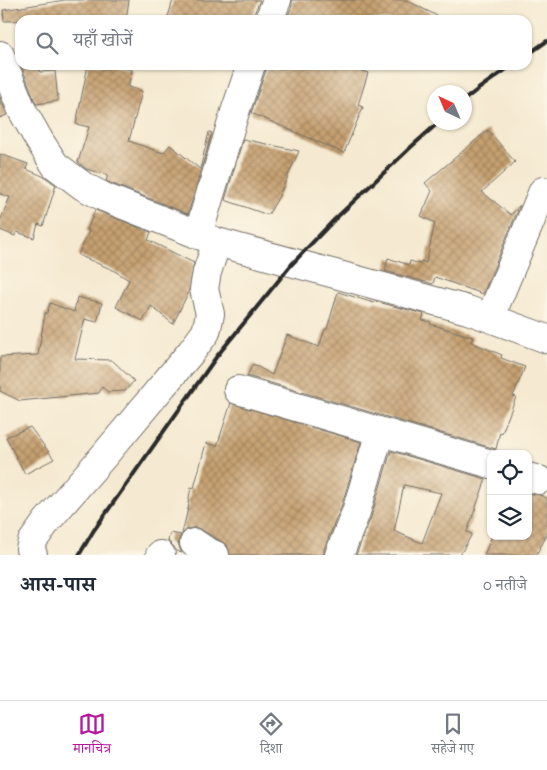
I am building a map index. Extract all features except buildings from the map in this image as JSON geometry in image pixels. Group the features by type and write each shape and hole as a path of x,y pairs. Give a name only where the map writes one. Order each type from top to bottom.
{"street":[{"path":"271,15 277,0"},
{"path":"0,55 22,110 55,165 83,186 106,198 207,239 468,310 547,339"},
{"path":"33,555 30,549 32,542 47,521 102,458 206,332 210,314 204,289 207,272 207,239 235,112 249,70"},
{"path":"490,318 543,191"},
{"path":"238,390 487,463"},
{"path":"339,555 356,512 380,432"}],"railway":[{"path":"532,52 547,41"},
{"path":"472,94 505,70"},
{"path":"79,555 94,530 217,356 292,264 334,220 430,130"}]}
